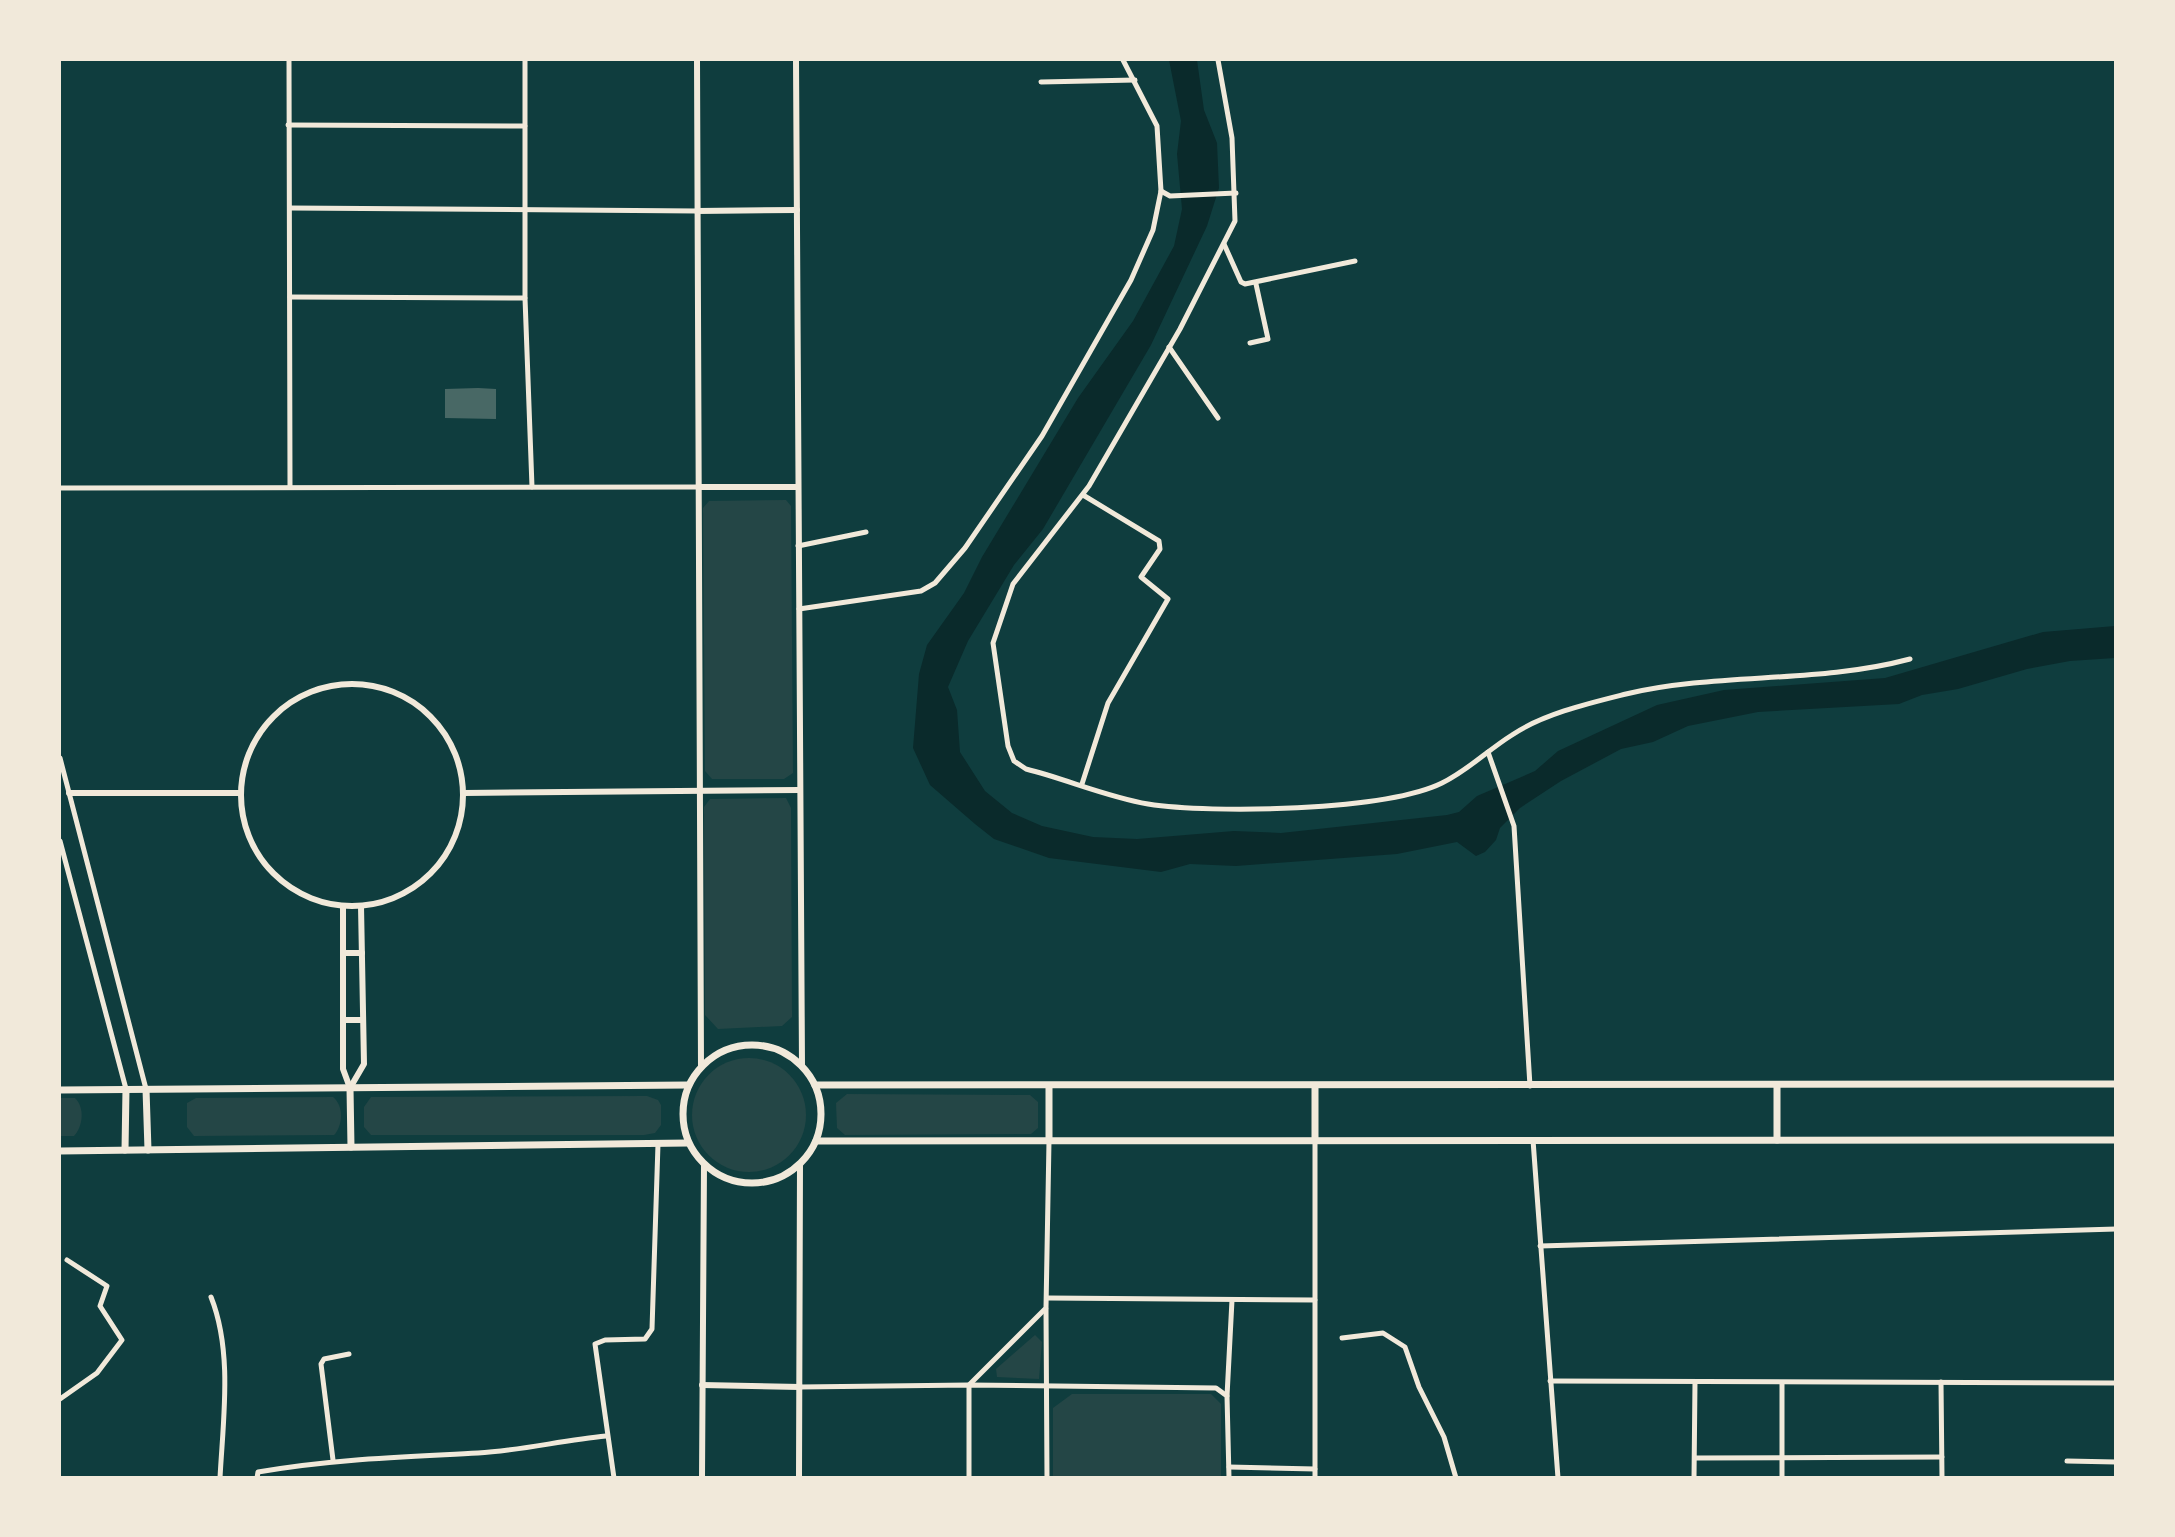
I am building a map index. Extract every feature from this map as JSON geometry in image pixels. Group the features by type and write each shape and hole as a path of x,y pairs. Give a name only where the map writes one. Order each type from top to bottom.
{"main road":[{"path":"751,1044 779,1050 802,1066 815,1085 821,1119 816,1141 800,1164 778,1178 752,1183 726,1179 704,1165 688,1143 682,1120 688,1085 701,1066 724,1050 751,1044"},
{"path":"815,1085 2116,1084"},
{"path":"60,1090 688,1085"},
{"path":"1777,1085 1777,1140"},
{"path":"1049,1086 1049,1140"},
{"path":"1315,1086 1315,1141"},
{"path":"350,1088 351,1147"},
{"path":"125,1150 126,1089"},
{"path":"146,1089 148,1150"},
{"path":"816,1141 2116,1140"},
{"path":"60,1151 688,1143"}],"street":[{"path":"289,60 289,487"},
{"path":"525,60 525,298 532,487"},
{"path":"697,60 701,1066"},
{"path":"796,60 802,1066"},
{"path":"799,609 921,591 935,583 965,548 1042,436 1131,280 1153,230 1161,191 1157,126 1123,60"},
{"path":"1218,60 1232,138 1235,221 1169,347 1083,495 1020,573 995,630 993,643 1010,755 1026,769 1144,803 1232,808 1354,802 1411,793 1444,783 1513,733 1637,692 1714,681 1851,671 1910,659"},
{"path":"1041,82 1135,80"},
{"path":"288,124 525,126"},
{"path":"1161,191 1170,196 1236,193"},
{"path":"290,208 797,210"},
{"path":"1224,244 1241,282 1256,284 1355,261"},
{"path":"1250,343 1268,339 1256,284"},
{"path":"290,297 525,298"},
{"path":"1169,347 1218,418"},
{"path":"60,488 797,487"},
{"path":"1082,784 1108,703 1168,599 1141,577 1160,549 1159,541 1083,495"},
{"path":"798,546 866,532"},
{"path":"352,684 395,692 431,716 455,751 464,793 457,834 435,870 402,895 361,906 343,906 303,895 270,869 248,834 241,793 250,751 274,716 310,692 352,684"},
{"path":"1488,752 1514,826 1530,1086"},
{"path":"60,758 146,1089"},
{"path":"464,793 800,790"},
{"path":"60,794 241,793"},
{"path":"60,841 126,1089"},
{"path":"343,906 343,1069 350,1088"},
{"path":"350,1088 364,1064 361,906"},
{"path":"343,953 362,953"},
{"path":"343,1020 363,1020"},
{"path":"1047,1478 1049,1140"},
{"path":"1533,1140 1558,1478"},
{"path":"1315,1141 1315,1478"},
{"path":"614,1478 595,1345 606,1340 645,1339 652,1329 658,1144"},
{"path":"799,1478 800,1164"},
{"path":"702,1478 704,1165"},
{"path":"1539,1246 2116,1229"},
{"path":"60,1399 97,1373 122,1340 100,1306 107,1286 67,1260"},
{"path":"211,1297 223,1353 224,1446 220,1478"},
{"path":"1048,1298 1315,1300"},
{"path":"1229,1478 1227,1396 1232,1300"},
{"path":"968,1478 968,1385 1046,1308"},
{"path":"1342,1338 1382,1332 1405,1346 1419,1387 1444,1437 1456,1478"},
{"path":"333,1460 321,1364 324,1359 349,1354"},
{"path":"1550,1381 2116,1383"},
{"path":"1695,1382 1695,1478"},
{"path":"1941,1382 1942,1478"},
{"path":"1782,1383 1782,1478"},
{"path":"702,1385 1216,1388 1227,1396"},
{"path":"257,1478 258,1472 333,1460 481,1453 556,1440 606,1436"},
{"path":"1695,1458 1782,1460 1942,1457"},
{"path":"2067,1461 2116,1462"},
{"path":"1229,1467 1315,1469"}],"shaded area":[{"path":"1169,60 1197,60 1204,110 1217,143 1219,188 1207,226 1151,345 1043,529 1014,565 968,641 948,687 957,710 960,752 985,791 1012,813 1042,826 1093,837 1137,839 1234,831 1281,833 1447,815 1459,812 1477,796 1535,771 1558,751 1657,705 1724,690 1885,678 2043,632 2115,626 2115,658 2070,661 2027,669 1958,689 1922,695 1899,704 1758,712 1688,726 1653,742 1621,749 1561,781 1520,808 1500,828 1496,840 1485,852 1476,856 1457,842 1397,854 1236,866 1190,864 1161,872 1049,858 994,839 930,785 913,748 919,674 927,645 964,593 982,557 1078,398 1133,321 1174,246 1182,209 1177,154 1181,121"},
{"path":"786,500 791,506 793,773 784,779 712,779 705,771 703,508 709,501"},
{"path":"786,798 791,808 792,1017 782,1026 718,1029 705,1015 704,807 710,799"},
{"path":"749,1058 771,1063 789,1075 801,1093 806,1115 801,1137 789,1155 771,1167 749,1172 727,1167 709,1155 697,1137 692,1115 697,1093 709,1075 727,1063"},
{"path":"847,1094 1030,1095 1038,1102 1038,1128 1031,1134 845,1135 837,1128 836,1103"},
{"path":"647,1096 658,1100 661,1105 661,1125 655,1133 644,1135 371,1135 364,1127 364,1107 371,1097"},
{"path":"333,1097 339,1105 341,1116 334,1135 194,1136 187,1127 187,1103 196,1098"},
{"path":"60,1098 75,1098 80,1107 81,1122 74,1136 60,1136"},
{"path":"1035,1335 1042,1342 1039,1379 997,1377 996,1369"},
{"path":"1072,1394 1211,1394 1221,1404 1221,1477 1053,1477 1053,1408"}],"building":[{"path":"445,389 496,389 496,419 445,418"}]}
